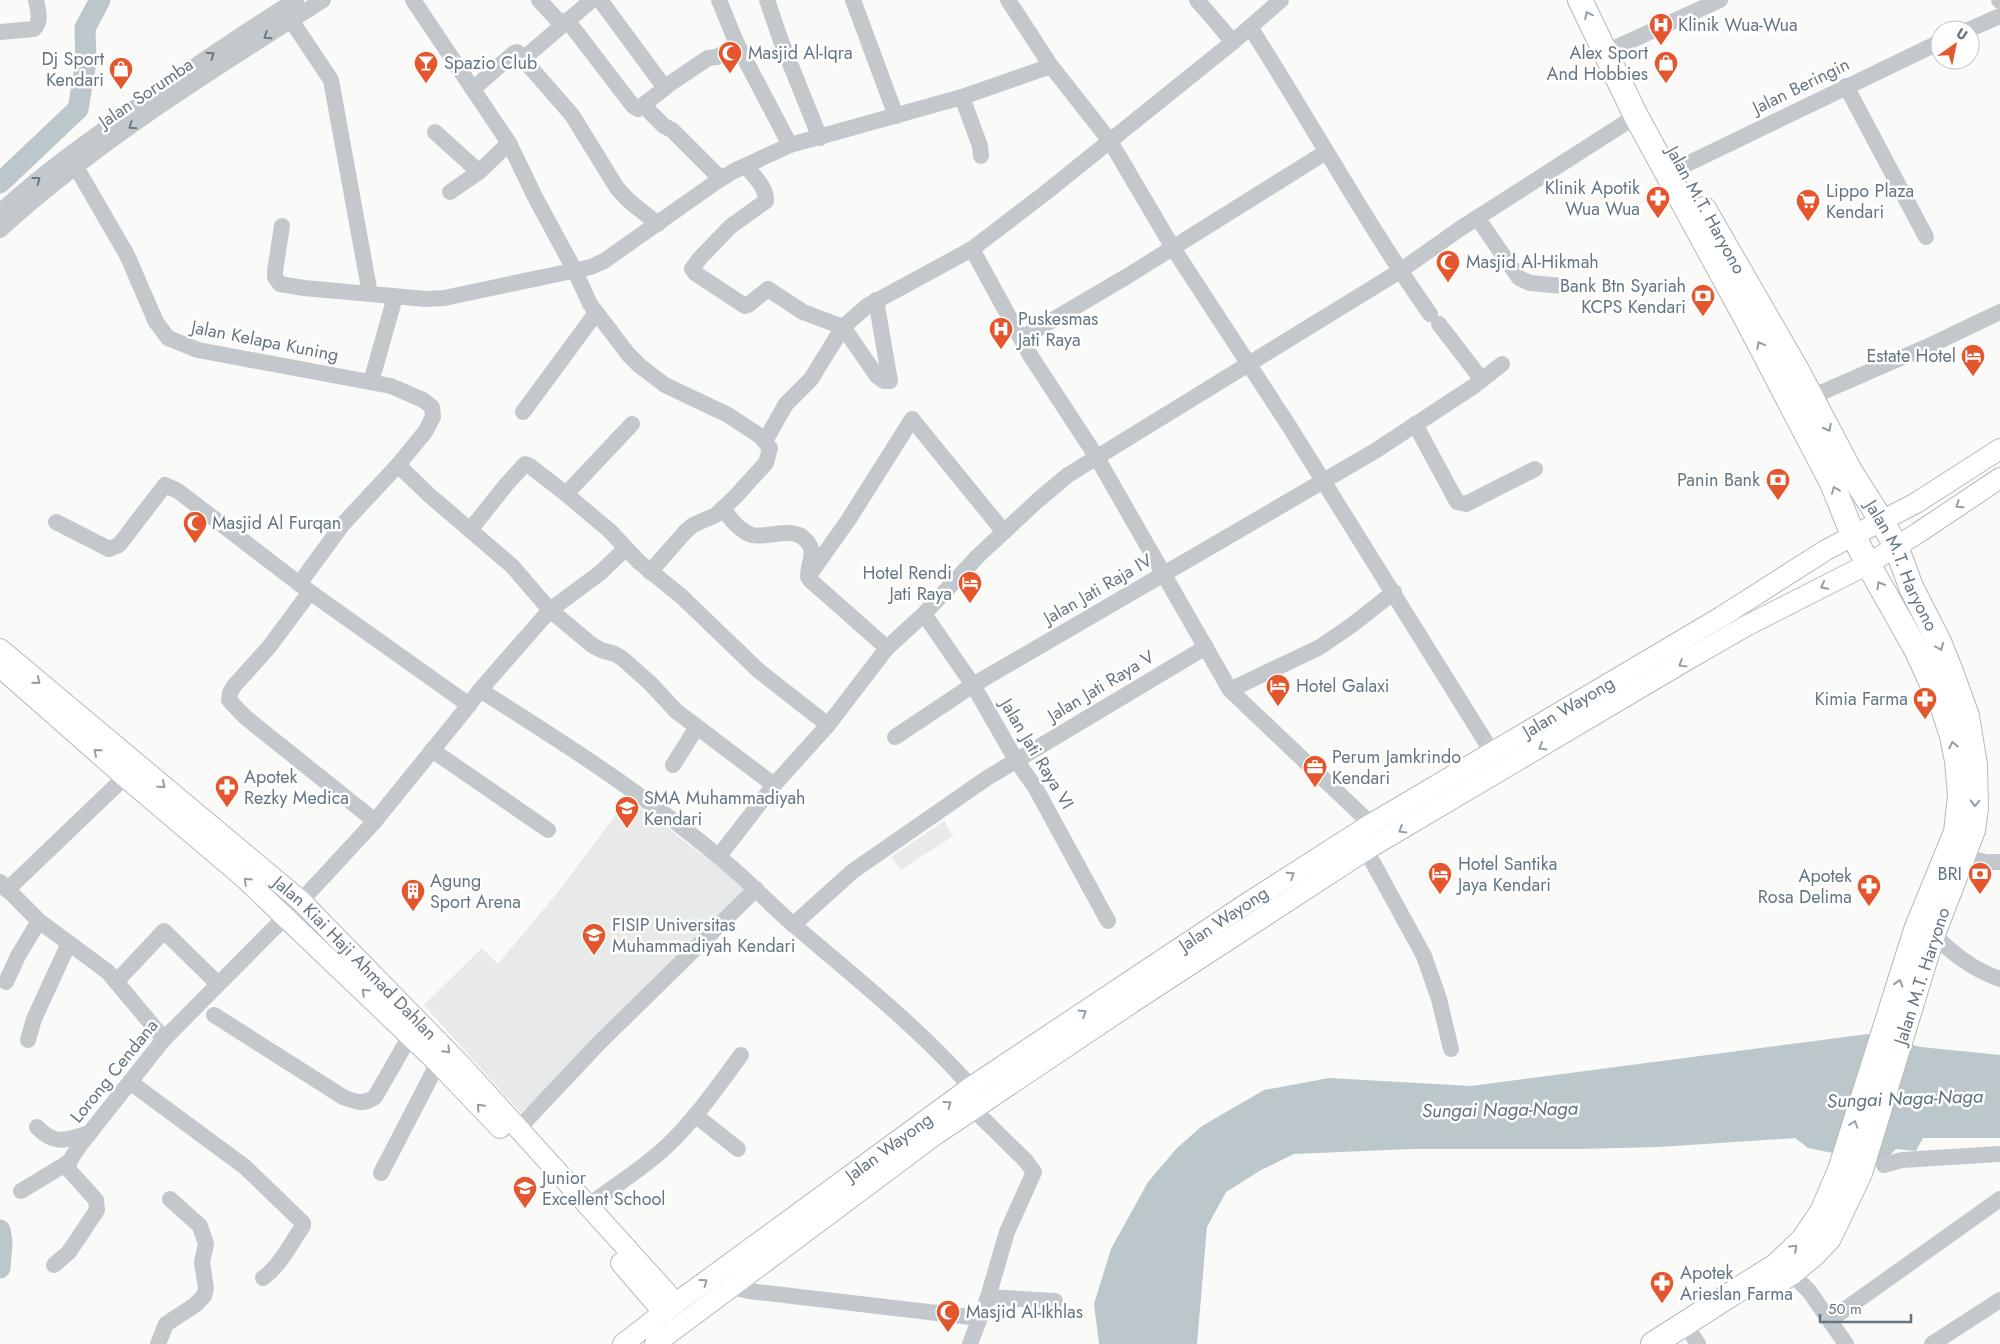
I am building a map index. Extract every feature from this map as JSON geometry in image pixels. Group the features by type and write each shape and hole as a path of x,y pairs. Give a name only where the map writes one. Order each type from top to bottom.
{"highway":[{"name":"Jalan M.T. Haryono","path":"1580,0 1636,116 1747,320 1823,466 1853,535 1916,649 1943,708 1957,761 1960,796 1956,832 1916,930 1894,1032"},
{"name":"Jalan M.T. Haryono","path":"1598,0 1619,46 1681,168 1811,397 1850,471 1896,546 1914,594 1939,642 1967,716 1975,765 1976,808 1972,830 1894,1032 1850,1172"},
{"path":"1653,1344 1690,1337 1792,1273 1814,1254 1829,1238 1850,1172"},
{"path":"1690,1337 1777,1265 1803,1240 1850,1172"}],"main road":[{"name":"Jalan Wayong","path":"623,1344 666,1304 971,1087 1225,918 1371,824 1721,617 1853,535 1916,503 2000,450"},
{"name":"Jalan Wayong","path":"663,1342 731,1287 935,1135 1136,1000 1366,850 1746,626 1868,564 2000,478"},
{"name":"Jalan Kiai Haji Ahmad Dahlan","path":"0,649 301,901 461,1065 588,1206 666,1304"},
{"name":"Jalan Kiai Haji Ahmad Dahlan","path":"0,667 125,777 242,876 285,916 438,1063 666,1304"}],"street":[{"path":"0,32 30,31 34,29 39,22 36,0"},
{"name":"Jalan Sorumba","path":"0,212 28,186 112,123 197,64 296,0"},
{"name":"Jalan Sorumba","path":"0,230 24,208 109,142 175,96 323,0"},
{"path":"413,0 510,143 535,197 575,271 585,295 596,313 628,354 664,386 728,415 750,428 770,448 766,463 723,508 685,532 650,572"},
{"path":"539,0 565,22 633,106 638,109 665,87 708,58 717,57 737,44"},
{"path":"523,59 592,0"},
{"path":"600,0 665,87"},
{"path":"719,0 737,44 790,145"},
{"path":"767,0 781,41 820,138"},
{"path":"853,0 896,116"},
{"path":"1197,0 1233,42"},
{"path":"765,441 786,404 811,379 843,328 876,300 972,249 1233,42 1281,0"},
{"path":"1619,46 1720,0"},
{"path":"1010,1 1051,66 1110,141 1173,248 1394,592 1492,752"},
{"path":"1980,25 2000,16"},
{"path":"291,20 331,80 370,294"},
{"path":"1250,27 1400,271 1434,319 1482,380"},
{"name":"Jalan Beringin","path":"1681,168 1930,47"},
{"path":"474,88 517,52 572,115 617,188 629,201 658,224"},
{"path":"282,226 275,277 280,284 304,288 395,297 444,298 575,271 604,261 722,179 790,145 962,97 1051,66"},
{"path":"1846,86 1926,237"},
{"path":"962,97 981,156"},
{"path":"643,105 664,126 672,130 722,179"},
{"path":"719,856 774,785 828,725 887,648 924,614 978,556 1049,490 1096,456 1400,271 1636,116"},
{"path":"436,132 478,172"},
{"path":"450,192 478,172 510,143"},
{"path":"1022,338 1173,248 1326,152"},
{"path":"746,166 763,188 767,197 766,201 731,226 700,258 693,271 745,306 768,289 803,312 843,328 877,376 884,381 890,381 876,300"},
{"name":"Jalan Kelapa Kuning","path":"76,167 126,255 156,322 168,338 198,350 391,386 423,400 432,407 434,413 425,432 398,464"},
{"path":"1478,219 1519,278 1530,283 1563,286"},
{"path":"972,249 1030,355 1096,456 1230,690 1371,824"},
{"path":"371,382 395,297"},
{"path":"1811,397 1933,344 2000,312"},
{"path":"522,412 596,313"},
{"name":"Jalan Jati Raja IV","path":"895,737 973,685 1374,450 1482,380 1502,364"},
{"path":"808,577 849,519 912,419 1004,532"},
{"path":"566,494 632,424"},
{"path":"1415,424 1457,502 1461,504 1466,504 1535,469"},
{"path":"375,821 245,717 229,700 234,686 263,654 343,524 398,464 428,494 512,566 550,610 592,645 623,659 652,684 676,711 774,785"},
{"path":"470,530 525,464 530,466 610,531 625,549 650,572 681,596 759,671 828,725"},
{"path":"56,522 109,549 114,549 166,485 187,498 304,588 469,705"},
{"path":"723,508 734,524 748,533 758,535 793,533 800,536 810,546 812,553 808,577"},
{"name":"Lorong Cendana","path":"69,1162 164,1040 301,901 375,821 480,690 550,610 600,573 625,549"},
{"path":"808,577 820,590 887,648"},
{"path":"1230,690 1320,647 1394,592"},
{"name":"Jalan Jati Raya VI","path":"924,614 973,685 1016,760 1048,809 1108,921"},
{"name":"Jalan Jati Raya V","path":"793,925 854,871 939,810 1016,760 1206,647"},
{"path":"480,690 582,754 659,809 719,856 793,925 921,1034 971,1087"},
{"path":"673,765 696,727"},
{"path":"432,750 548,830"},
{"path":"125,777 4,886 39,921 108,972 164,1040"},
{"path":"1366,850 1424,956 1440,1000 1451,1049"},
{"path":"1963,857 1986,862 2000,862"},
{"path":"518,1129 598,1044 756,889"},
{"path":"6,982 18,956 39,921"},
{"path":"116,982 164,931 218,984"},
{"path":"1933,934 1955,955 1968,964 2000,979"},
{"path":"28,1040 34,1020 69,943"},
{"path":"214,1015 343,1097 361,1103 375,1097 410,1036"},
{"path":"588,1206 650,1160 685,1128 741,1055"},
{"path":"381,1173 438,1063"},
{"path":"130,1082 245,1167 303,1223 303,1226 279,1262 263,1278"},
{"path":"970,1344 988,1297 1007,1232 1034,1172 1025,1160 974,1110"},
{"path":"695,1115 738,1149"},
{"path":"38,1127 53,1139 63,1141 90,1133"},
{"path":"1884,1164 1902,1160 2000,1154"},
{"path":"21,1191 69,1162 70,1172 96,1200 97,1210 69,1252 54,1265"},
{"path":"158,1344 166,1324 195,1305 204,1296 206,1288 202,1262 206,1244 200,1226 170,1199"},
{"path":"1830,1320 2000,1200"},
{"path":"1792,1273 1809,1291 1846,1344"},
{"path":"731,1287 749,1291 980,1318"},
{"path":"988,1297 1054,1301"},
{"path":"1932,1344 2000,1300"}],"shaded area":[{"name":"FISIP Universitas Muhammadiyah Kendari","path":"628,798 751,892 521,1113 424,1005 482,948 498,964 558,892"},
{"path":"944,821 953,836 901,870 891,857"}],"water":[{"name":"Sungai Naga-Naga","path":"1868,1034 1921,1047 2000,1055 2000,1138 1923,1138 1916,1151 1896,1149 1882,1163 1808,1148 1795,1138 1659,1147 1411,1149 1294,1154 1261,1170 1226,1192 1207,1227 1197,1344 1099,1344 1094,1304 1111,1249 1148,1182 1177,1148 1202,1126 1264,1090 1329,1078 1471,1086"}],"waterway":[{"path":"0,183 78,109 86,62 85,28 100,0"},
{"path":"0,1230 2,1242 0,1268"}],"place":[{"name":"Klinik Wua-Wua","path":"1661,46"},
{"name":"Masjid Al-Iqra","path":"730,74"},
{"name":"Spazio Club","path":"426,84"},
{"name":"Alex Sport And Hobbies","path":"1666,84"},
{"name":"Dj Sport Kendari","path":"121,90"},
{"name":"Klinik Apotik Wua Wua","path":"1658,219"},
{"name":"Lippo Plaza Kendari","path":"1808,222"},
{"name":"Masjid Al-Hikmah","path":"1448,283"},
{"name":"Bank Btn Syariah KCPS Kendari","path":"1703,317"},
{"name":"Puskesmas Jati Raya","path":"1001,350"},
{"name":"Estate Hotel","path":"1973,377"},
{"name":"Panin Bank","path":"1778,501"},
{"name":"Masjid Al Furqan","path":"195,544"},
{"name":"Hotel Rendi Jati Raya","path":"970,604"},
{"name":"Hotel Galaxi","path":"1278,707"},
{"name":"Kimia Farma","path":"1925,720"},
{"name":"Perum Jamkrindo Kendari","path":"1315,788"},
{"name":"Apotek Rezky Medica","path":"227,808"},
{"name":"SMA Muhammadiyah Kendari","path":"627,829"},
{"name":"Hotel Santika Jaya Kendari","path":"1440,895"},
{"name":"BRI","path":"1980,895"},
{"name":"Apotek Rosa Delima","path":"1869,907"},
{"name":"Agung Sport Arena","path":"413,912"},
{"name":"FISIP Universitas Muhammadiyah Kendari","path":"594,956"},
{"name":"Junior Excellent School","path":"525,1209"},
{"name":"Apotek Arieslan Farma","path":"1662,1304"},
{"name":"Masjid Al-Ikhlas","path":"948,1333"}]}
